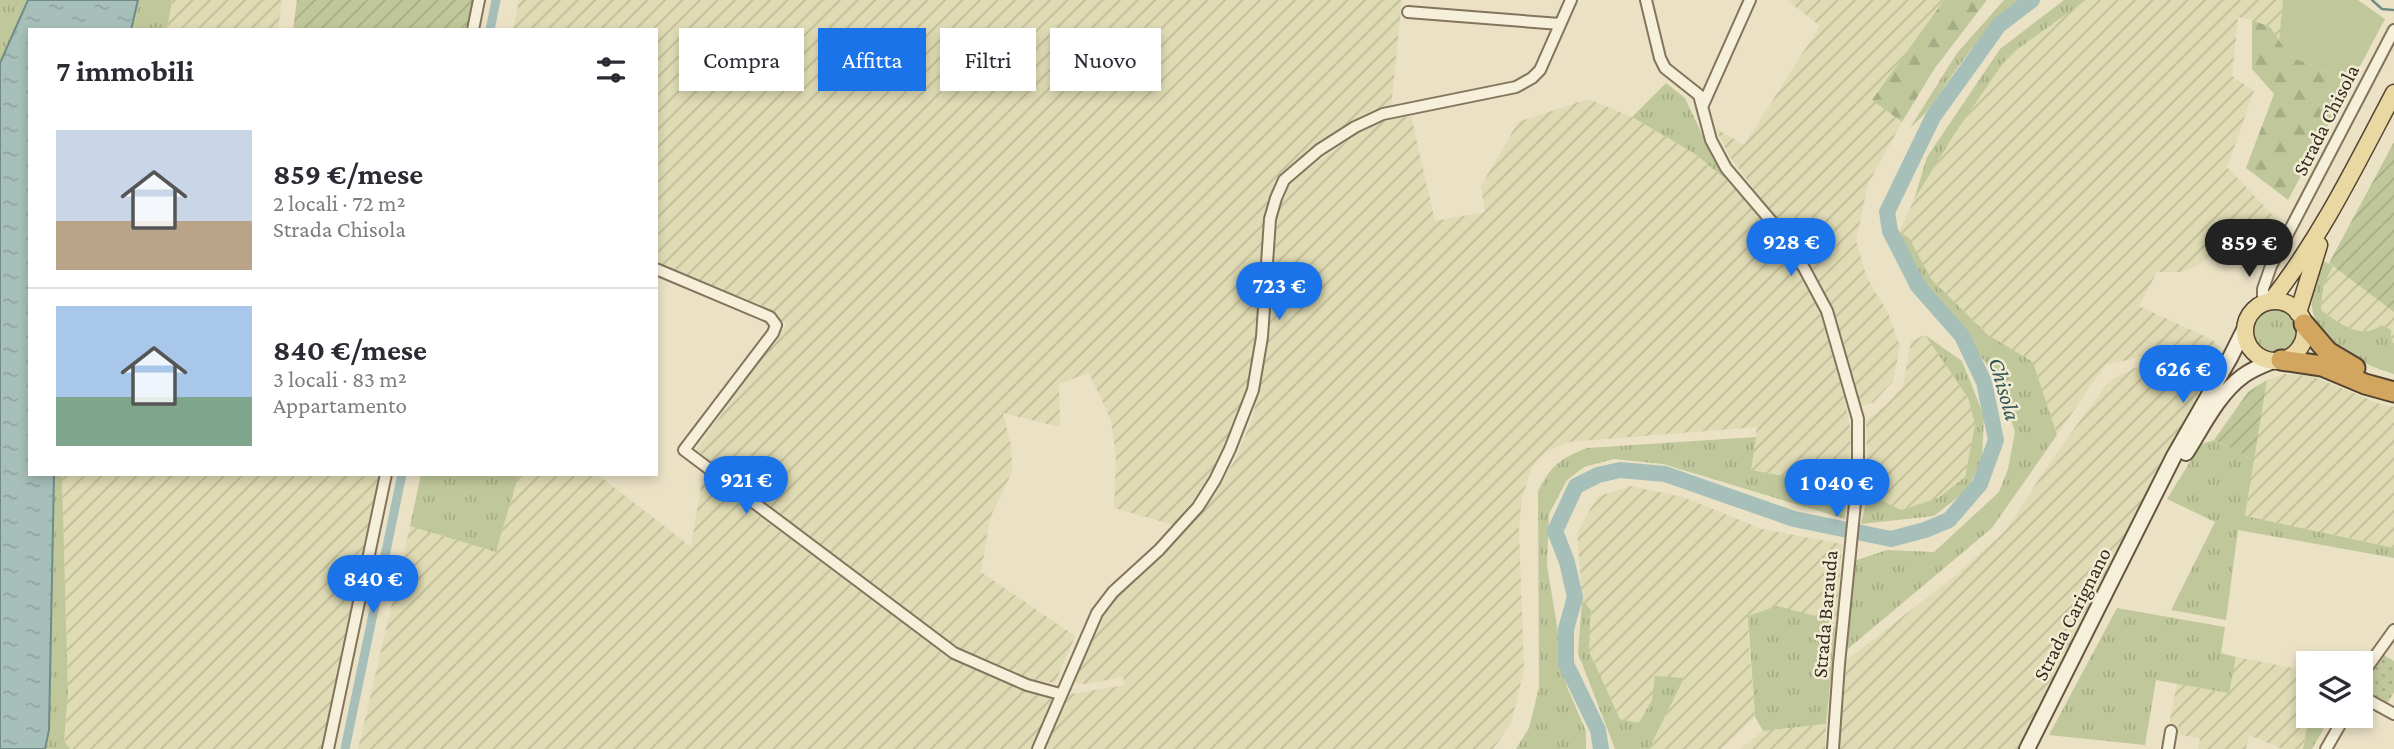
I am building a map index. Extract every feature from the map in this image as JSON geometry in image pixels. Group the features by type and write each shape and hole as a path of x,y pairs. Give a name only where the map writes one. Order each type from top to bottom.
{"highway":[{"path":"2301,318 2320,345 2336,358 2369,375 2393,383"},
{"path":"2277,360 2322,366 2365,384 2393,383"}],"main road":[{"path":"2155,498 2174,456 2230,358 2249,315 2267,302 2293,272 2327,220 2394,93"},
{"path":"2155,498 2230,389 2242,376 2297,350 2304,333 2301,318 2327,220"},
{"path":"2267,302 2286,303 2301,318"},
{"path":"2245,328 2246,341 2251,349 2257,355 2277,360"},
{"name":"Strada Carignano","path":"2027,749 2155,498"}],"street":[{"path":"473,28 479,0"},
{"path":"1038,749 1097,613 1113,592 1159,550 1198,507 1215,480 1242,421 1253,390 1262,337 1270,219 1284,180 1319,149 1383,114 1516,87 1532,78 1539,70 1571,0"},
{"name":"Strada Barauda","path":"1646,0 1660,58 1674,76 1688,84 1699,95 1711,140 1726,168 1778,229 1804,268 1827,312 1858,419 1858,473 1847,568 1833,749"},
{"path":"1703,105 1750,0"},
{"path":"1408,12 1560,24"},
{"name":"Strada Chisola","path":"2267,302 2263,289 2271,266 2394,30"},
{"path":"658,270 770,317 776,325 684,450 954,653 1027,685 1060,694"},
{"path":"328,749 386,476"},
{"path":"2373,659 2394,630"},
{"path":"2373,703 2394,714"},
{"path":"2326,749 2338,728"},
{"path":"2168,749 2171,731"}],"shaded area":[{"path":"172,0 282,0 278,28 167,28"},
{"path":"519,0 1402,0 1391,108 1353,122 1291,167 1280,181 1256,351 1244,405 1221,458 1198,498 1174,525 1114,508 1116,456 1111,420 1089,373 1059,384 1060,427 1003,413 1011,445 1012,472 990,518 981,572 1075,636 1055,683 1019,679 957,650 696,450 787,324 763,309 658,265 658,28 513,28"},
{"path":"1787,0 1944,0 1873,100 1902,122 1868,184 1856,241 1867,278 1888,313 1900,346 1893,381 1874,402 1860,407 1851,386 1827,300 1806,260 1730,157 1715,128 1744,145 1820,26"},
{"path":"2086,0 2283,0 2279,40 2269,27 2238,17 2232,76 2254,91 2227,167 2285,228 2270,256 2242,231 2198,266 2181,272 2157,272 2139,306 2213,340 2219,348 2203,352 2145,356 2105,365 2057,435 2033,362 1988,335 1932,280 1909,238 1899,232 1914,200 1955,133 2008,56"},
{"path":"1588,99 1632,117 1695,154 1734,186 1788,251 1817,301 1844,397 1851,432 1847,487 1750,470 1757,427 1568,442 1546,452 1532,468 1522,497 1519,529 1524,670 1511,724 1493,749 1045,749 1063,706 1071,694 1125,685 1123,677 1086,684 1073,683 1099,621 1116,599 1185,532 1213,496 1235,460 1253,417 1264,359 1274,232 1286,190 1298,176 1361,131 1390,119 1411,116 1435,221 1485,212 1481,186 1518,122"},
{"path":"2333,266 2394,312 2394,344 2391,339 2373,332 2360,332 2339,324 2321,310 2323,287"},
{"path":"1925,335 1968,398 1975,424 1965,477 1938,498 1901,510 1868,493 1866,421 1903,386 1911,341"},
{"path":"2208,359 2213,364 2018,749 1836,749 1842,664 1957,574 2005,531 2106,385 2117,376 2135,368"},
{"path":"2284,374 2312,376 2382,405 2394,407 2394,548 2245,516 2267,380"},
{"path":"703,474 947,656 1053,700 1033,749 358,749 410,526 496,552 518,476 600,476 691,547"},
{"path":"62,476 381,476 322,749 70,749 64,741 68,694"},
{"path":"1630,486 1683,497 1762,529 1842,544 1836,628 1819,617 1748,632 1755,717 1721,749 1649,749 1684,678 1652,700 1639,723 1620,719 1589,651 1591,611 1582,600 1577,533 1597,497"},
{"path":"2236,657 2296,669 2296,728 2307,728 2303,749 2282,749 2249,735 2246,749 2198,749 2200,739 2178,734 2178,726 2169,724 2177,683 2228,693"},
{"path":"1826,724 1825,749 1740,749 1763,731"}],"green space":[{"path":"0,0 28,0 0,63"},
{"path":"138,0 172,0 167,28 131,28"},
{"path":"297,0 473,0 467,28 293,28"},
{"path":"1944,0 1987,0 1935,68 1902,122 1872,100"},
{"path":"2004,0 2021,0 1983,35 1933,103 1910,128 1957,53"},
{"path":"2064,0 2086,0 2008,56 1955,133 1914,200 1927,157 2000,49"},
{"path":"2283,0 2358,0 2385,19 2351,83 2290,56 2279,40"},
{"path":"2252,20 2270,27 2290,56 2351,83 2288,200 2246,168 2274,94 2252,69"},
{"path":"1666,83 1685,98 1714,160 1734,186 1695,154 1632,117"},
{"path":"2394,142 2394,312 2329,263"},
{"path":"1899,232 1909,238 1932,280 1988,335 2033,362 2057,435 1992,528 1843,653 1854,561 1887,550 1934,552 1999,492 2008,469 2015,432 1997,377 1923,284"},
{"path":"2322,260 2333,266 2323,287 2321,310 2343,325 2358,331 2381,325 2391,330 2394,374 2349,355 2325,336 2312,308 2312,291"},
{"path":"2275,309 2284,310 2291,315 2296,322 2296,340 2291,347 2284,352 2275,353 2266,352 2259,347 2254,340 2253,331 2254,322 2259,315 2266,310"},
{"path":"1925,335 1962,361 1984,416 1982,460 1967,490 1934,516 1861,524 1868,493 1901,510 1938,498 1965,477 1975,424 1968,398"},
{"path":"2267,380 2254,460 2214,440 2248,392"},
{"path":"1756,437 1751,470 1847,487 1845,519 1663,464 1614,459 1584,467 1567,480 1549,514 1547,565 1567,687 1586,731 1586,749 1516,749 1529,728 1539,687 1538,491 1548,475 1557,464 1587,448"},
{"path":"2214,440 2254,460 2245,516 2394,548 2394,558 2238,530 2226,620 2171,610 2215,522 2167,499 2201,444"},
{"path":"54,476 62,476 68,694 64,741 70,749 45,749 49,730"},
{"path":"421,476 518,476 496,552 410,526"},
{"path":"1582,600 1591,610 1589,651 1620,719 1639,723 1652,700 1655,676 1684,678 1649,749 1615,749 1578,653"},
{"path":"1777,606 1819,617 1836,628 1826,724 1763,731 1755,717 1748,616"},
{"path":"2117,608 2225,627 2221,653 2236,657 2229,693 2156,680 2145,745 2049,735"},
{"path":"2379,652 2394,661 2394,692 2386,705 2373,698 2373,662"},
{"path":"2307,728 2324,728 2312,749 2303,749"}],"water":[{"path":"28,0 138,0 131,28 28,28 28,476 54,476 49,730 45,749 0,749 0,63"}],"waterway":[{"path":"490,28 496,0"},
{"name":"Chisola","path":"1601,749 1598,730 1566,664 1566,629 1575,597 1567,562 1555,531 1576,486 1598,475 1620,470 1665,474 1794,519 1891,539 1949,520 1980,484 1996,440 1984,382 1962,336 1918,286 1890,231 1887,212 1933,117 1999,25 2032,0"},
{"path":"2372,0 2382,9 2393,10"},
{"path":"345,749 402,476"}]}
